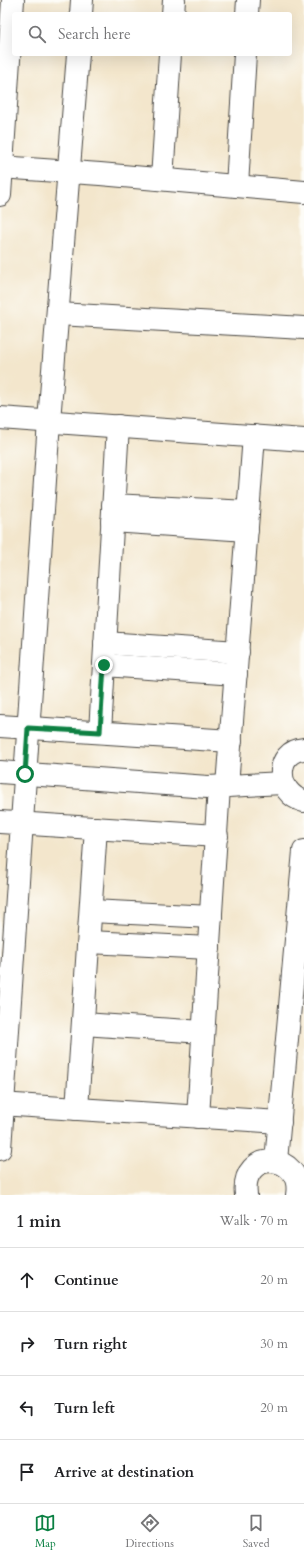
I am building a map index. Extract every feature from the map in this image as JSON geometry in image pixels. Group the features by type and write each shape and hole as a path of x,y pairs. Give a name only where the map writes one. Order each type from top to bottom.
{"street":[{"path":"81,12 82,0"},
{"path":"173,12 174,0"},
{"path":"247,12 248,0"},
{"path":"0,194 4,67 8,2"},
{"path":"0,1150 1,1104 22,823 49,421 70,172 78,56"},
{"path":"162,179 170,56"},
{"path":"237,186 245,56"},
{"path":"1,167 162,179 304,192"},
{"path":"58,314 304,328"},
{"path":"0,418 304,440"},
{"path":"100,732 118,426"},
{"path":"198,1117 217,836 223,786 231,741 254,436"},
{"path":"113,513 247,521"},
{"path":"105,643 238,652"},
{"path":"104,665 236,674"},
{"path":"0,726 231,741"},
{"path":"304,749 300,749 289,756 284,763 281,773 283,783 288,792 296,799 304,801"},
{"path":"0,772 223,786 283,783"},
{"path":"0,822 217,836"},
{"path":"77,1109 96,828"},
{"path":"276,1161 304,851"},
{"path":"91,911 211,918"},
{"path":"89,942 209,948"},
{"path":"83,1024 204,1032"},
{"path":"1,1104 280,1122"},
{"path":"246,1195 245,1186 247,1176 252,1169 263,1162 276,1161 291,1168 300,1183"}],"route":[{"path":"25,774 28,728 100,732 104,665"}]}
